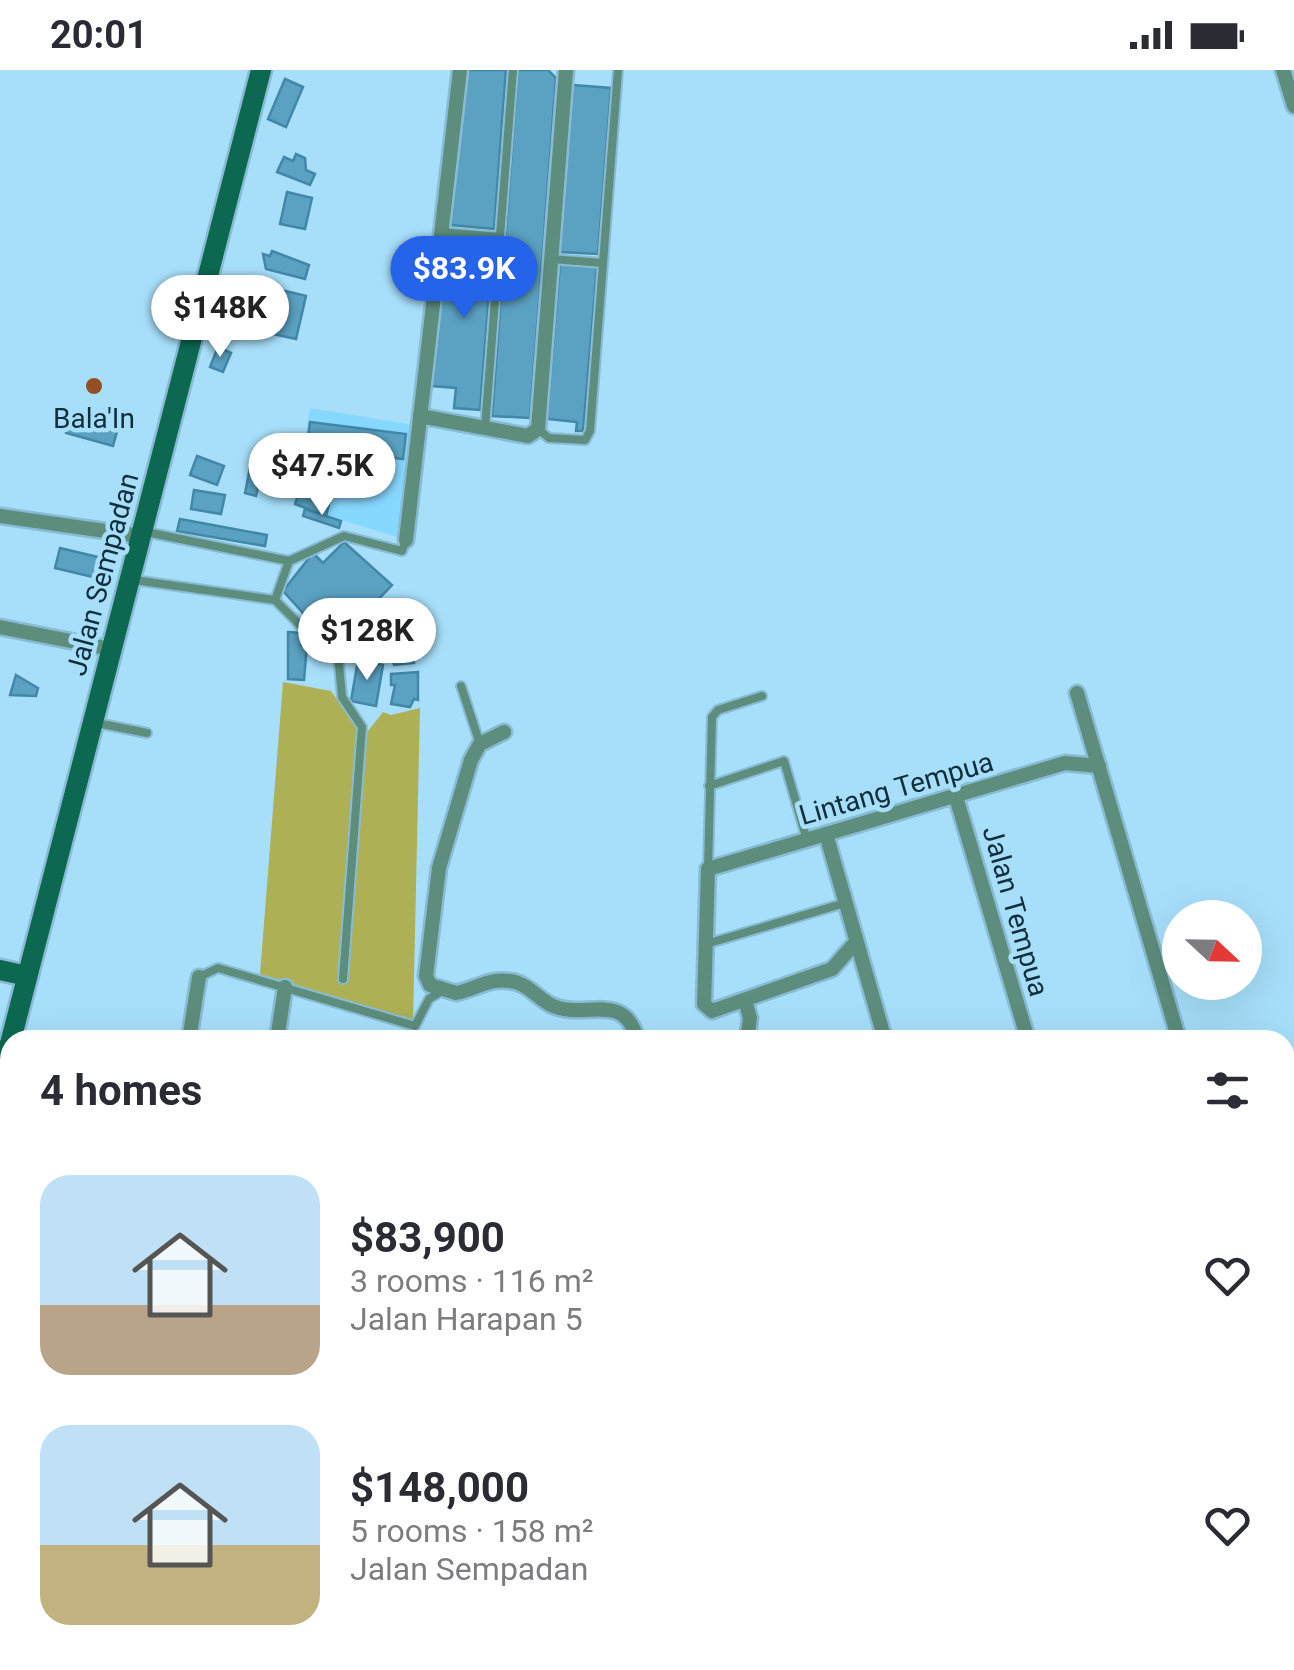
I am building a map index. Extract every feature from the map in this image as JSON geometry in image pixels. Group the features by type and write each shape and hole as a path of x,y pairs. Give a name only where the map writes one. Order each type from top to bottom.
{"street":[{"name":"Jalan Sempadan","path":"13,1030 262,70"},
{"path":"406,540 460,70"},
{"path":"420,416 528,436 538,430 566,70"},
{"path":"1284,70 1294,106"},
{"path":"0,516 141,534"},
{"path":"0,628 111,649"},
{"path":"1078,692 1176,1030"},
{"path":"504,732 480,744 471,760 439,868 426,976 430,985 456,993 482,982 514,981 552,1005 605,1008 624,1014 635,1030"},
{"name":"Lintang Tempua","path":"708,869 1065,763 1099,766"},
{"name":"Jalan Tempua","path":"956,797 1025,1030"},
{"path":"826,834 882,1030"},
{"path":"708,869 704,1004 712,1011 832,969 856,942"},
{"path":"0,970 27,976"},
{"path":"191,1030 199,977"},
{"path":"279,1030 285,988"},
{"path":"744,1000 750,1018 748,1030"}],"lane":[{"path":"485,428 513,70"},
{"path":"538,430 549,438 584,440 590,431 618,70"},
{"path":"441,232 500,236"},
{"path":"551,259 603,263"},
{"path":"141,534 289,560 344,536 387,551 402,551 406,540"},
{"path":"275,600 289,560"},
{"path":"130,579 275,600 309,634 337,642 378,641"},
{"path":"337,642 342,697 362,727 343,979"},
{"path":"462,686 480,744"},
{"path":"708,869 714,713 762,696"},
{"path":"92,722 147,733"},
{"path":"709,786 784,762 807,840"},
{"path":"706,944 845,903"},
{"path":"199,977 218,968 415,1026 429,999 442,991"}],"shaded area":[{"path":"310,408 414,425 400,538 293,505"},
{"path":"283,682 331,691 359,731 368,731 383,712 391,715 420,708 413,1022 260,974"}],"building":[{"path":"466,70 506,70 494,229 451,225"},
{"path":"518,70 548,70 556,78 530,418 492,416"},
{"path":"285,79 303,87 286,127 268,119"},
{"path":"573,85 611,88 598,254 560,252"},
{"path":"296,154 305,158 306,170 315,174 310,185 277,172 284,157 293,161"},
{"path":"287,192 312,198 305,229 280,224"},
{"path":"449,238 493,242 480,410 454,408 456,388 432,386"},
{"path":"272,251 309,265 305,279 266,269 263,254 270,256"},
{"path":"560,264 597,267 583,431 576,431 577,422 547,419"},
{"path":"265,286 306,296 296,339 254,330"},
{"path":"218,347 231,353 223,372 210,367"},
{"path":"72,411 119,424 113,446 66,433"},
{"path":"310,422 406,434 403,459 307,447"},
{"path":"320,449 342,452 326,516 295,504 303,482 322,490 325,483 316,481"},
{"path":"197,456 224,466 217,485 190,475"},
{"path":"251,463 263,465 256,496 245,493"},
{"path":"194,490 225,495 221,514 191,509"},
{"path":"305,509 341,521 339,528 303,516"},
{"path":"180,519 267,535 265,546 177,531"},
{"path":"344,542 392,585 355,624 341,615 332,620 323,614 313,624 283,591 313,553 323,563"},
{"path":"60,548 102,558 97,578 55,568"},
{"path":"376,602 394,619 393,612 405,610 414,663 394,665 385,626 369,609"},
{"path":"288,632 301,633 301,645 307,645 304,680 288,679"},
{"path":"358,660 383,665 376,706 351,701"},
{"path":"418,672 418,700 414,699 410,707 391,704 395,685 391,685 391,674"},
{"path":"16,675 38,688 36,696 10,695"}],"place":[{"name":"Bala'In","path":"94,386"}]}
